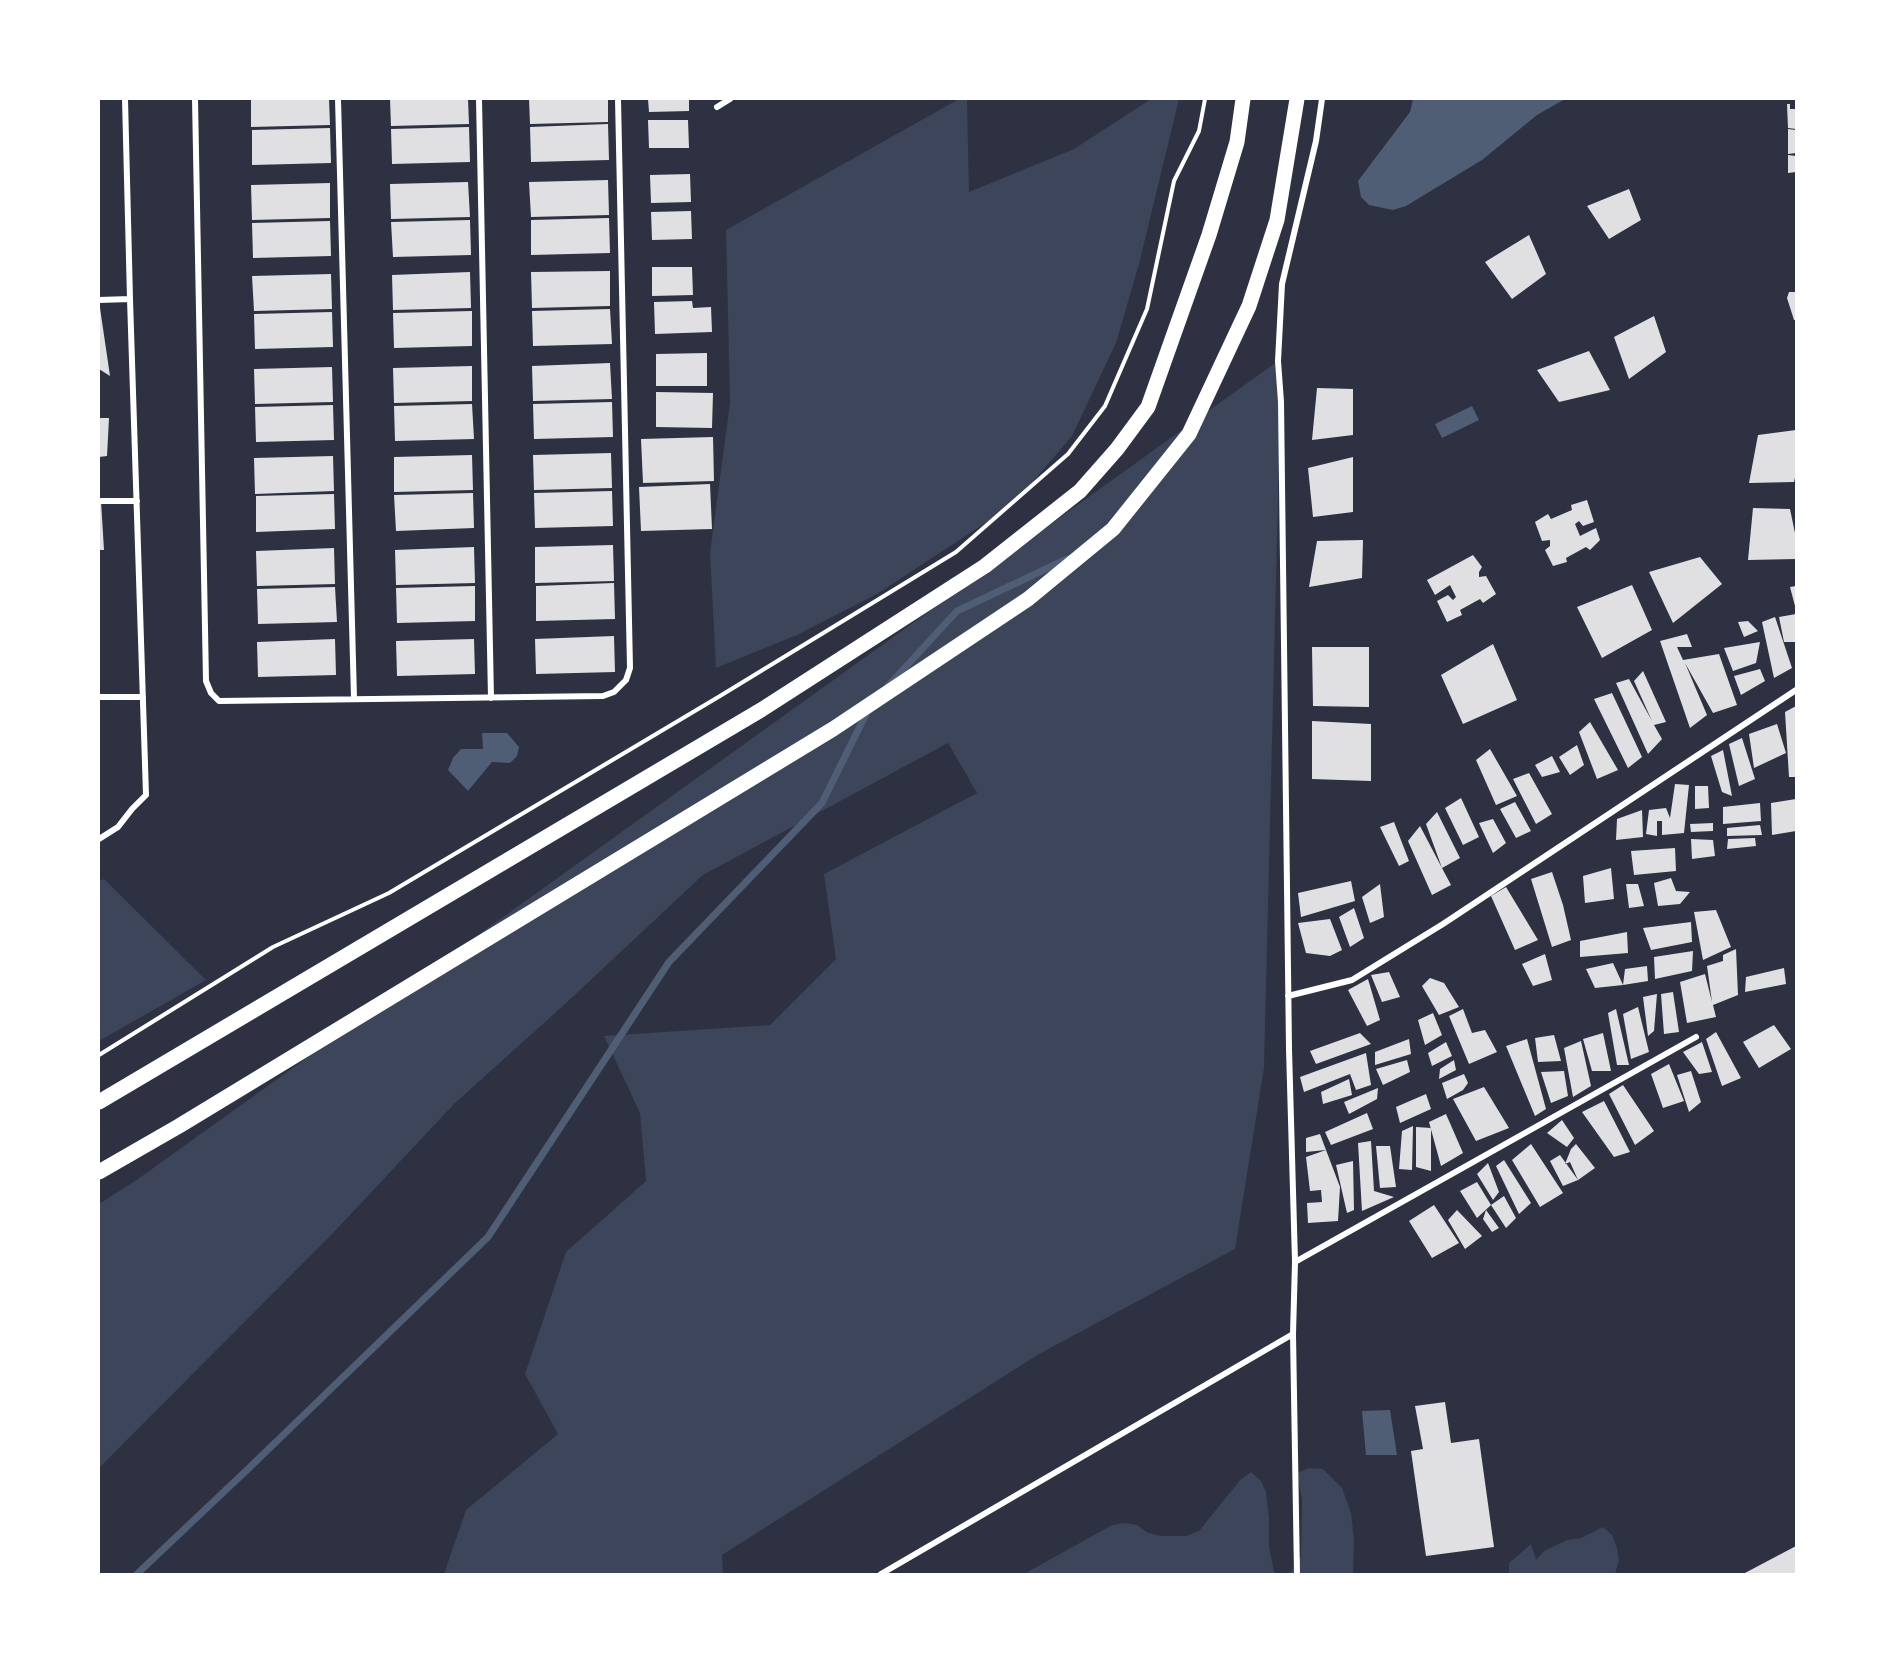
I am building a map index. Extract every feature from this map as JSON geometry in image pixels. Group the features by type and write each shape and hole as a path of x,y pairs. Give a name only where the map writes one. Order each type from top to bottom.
{"main road":[{"path":"99,1102 761,710 985,566 1080,490 1117,448 1148,407 1209,235 1237,142 1243,99"},
{"path":"99,1172 179,1126 833,729 1028,599 1113,529 1190,434 1249,306 1277,220 1297,99"}],"street":[{"path":"99,839 118,827 146,795 125,99"},
{"path":"195,99 206,681 211,693 219,701 603,696 614,692 622,685 630,668 618,99"},
{"path":"338,99 354,698"},
{"path":"479,99 491,698"},
{"path":"717,107 730,99"},
{"path":"1297,1574 1293,1334 1296,1262 1288,996 1281,437 1278,361 1282,284 1316,141 1322,99"},
{"path":"99,300 130,299"},
{"path":"99,501 137,501"},
{"path":"1288,996 1352,980 1443,924 1796,690"},
{"path":"99,697 143,697"},
{"path":"1296,1262 1696,1038"},
{"path":"881,1574 1293,1334"}],"path":[{"path":"99,1055 273,947 389,893 956,552 1068,454 1105,406 1147,309 1174,181 1199,131 1205,99"}],"shaded area":[{"path":"959,99 967,99 969,192 1074,149 1151,99 1179,99 1139,264 1116,343 1072,436 1013,505 877,594 797,635 716,668 710,553 730,403 726,230"},
{"path":"1413,99 1565,99 1537,115 1482,160 1406,206 1393,210 1369,205 1361,197 1358,181 1410,112"},
{"path":"1278,361 1281,376 1264,1068 1235,1249 1039,1354 722,1555 723,1574 444,1574 466,1510 558,1434 525,1374 566,1252 646,1181 640,1113 604,1036 770,1025 836,959 824,874 977,793 948,743 703,875 454,1104 335,1231 99,1468 99,1204 138,1179"},
{"path":"1472,406 1479,420 1442,438 1435,424"},
{"path":"482,733 507,733 519,747 517,756 510,763 492,762 468,791 448,770 453,758 461,749 483,749"},
{"path":"104,879 206,980 99,1041 99,881"},
{"path":"1390,1410 1397,1455 1366,1455 1362,1411"},
{"path":"1309,1468 1323,1469 1342,1488 1351,1513 1354,1540 1353,1574 1288,1574 1301,1556 1302,1500 1297,1473"},
{"path":"1251,1472 1261,1481 1266,1492 1269,1546 1274,1572 1278,1574 1024,1574 1112,1525 1125,1523 1137,1525 1148,1533 1161,1536 1186,1536 1199,1531 1241,1479"},
{"path":"1603,1527 1612,1535 1617,1548 1619,1560 1615,1574 1509,1574 1509,1563 1531,1544 1536,1560 1544,1551 1567,1540 1581,1538"}],"building":[{"path":"251,99 329,99 330,125 251,127"},
{"path":"390,99 468,99 469,124 391,126"},
{"path":"529,99 608,99 608,122 530,124"},
{"path":"648,99 689,99 689,111 649,112"},
{"path":"1787,104 1790,104 1790,109 1796,109 1796,129 1788,128"},
{"path":"648,120 688,120 689,148 649,148"},
{"path":"608,124 609,160 531,162 530,127"},
{"path":"469,127 470,162 392,164 391,129"},
{"path":"330,128 331,163 252,165 252,130"},
{"path":"1788,129 1796,130 1796,153 1788,154"},
{"path":"1788,155 1796,156 1796,172 1788,173"},
{"path":"690,174 691,202 651,203 650,175"},
{"path":"608,180 609,215 531,217 529,182"},
{"path":"468,182 470,217 391,219 390,184"},
{"path":"330,183 330,218 252,220 251,185"},
{"path":"1629,189 1641,220 1609,239 1587,206"},
{"path":"691,211 692,239 652,240 651,212"},
{"path":"609,218 610,253 531,255 531,220"},
{"path":"470,220 471,255 393,257 391,222"},
{"path":"330,221 331,256 253,258 252,223"},
{"path":"1529,235 1546,274 1512,299 1485,262"},
{"path":"652,267 692,267 693,295 652,296"},
{"path":"610,271 610,306 532,308 531,272"},
{"path":"470,272 471,308 393,310 392,275"},
{"path":"331,274 332,309 254,311 252,276"},
{"path":"1789,292 1796,292 1796,320 1794,320 1787,298"},
{"path":"692,301 693,308 711,307 712,332 655,334 654,302"},
{"path":"100,308 110,376 99,369"},
{"path":"610,309 612,344 533,346 532,311"},
{"path":"472,311 472,346 394,348 393,313"},
{"path":"332,312 333,347 255,349 254,314"},
{"path":"1654,316 1666,352 1629,379 1614,337"},
{"path":"1589,351 1610,390 1559,402 1537,370"},
{"path":"707,353 707,386 656,386 656,354"},
{"path":"610,363 612,399 533,401 532,366"},
{"path":"472,366 472,401 394,403 393,368"},
{"path":"332,367 333,402 255,404 254,369"},
{"path":"1317,388 1353,389 1353,435 1312,440"},
{"path":"656,392 713,393 712,428 656,427"},
{"path":"612,402 613,437 534,439 533,404"},
{"path":"472,404 474,439 395,441 394,406"},
{"path":"333,405 334,440 256,442 255,407"},
{"path":"99,418 109,418 107,456 99,457"},
{"path":"1796,430 1794,482 1749,483 1758,435"},
{"path":"713,437 714,481 643,483 641,439"},
{"path":"611,453 612,488 534,490 533,455"},
{"path":"472,455 473,490 394,492 394,457"},
{"path":"333,456 334,491 255,494 254,458"},
{"path":"1353,457 1353,512 1313,517 1308,468"},
{"path":"710,484 712,529 641,531 639,487"},
{"path":"612,491 613,526 535,528 534,493"},
{"path":"473,493 474,528 396,531 394,495"},
{"path":"334,494 335,529 256,532 256,496"},
{"path":"1587,500 1594,522 1583,526 1579,521 1575,524 1580,536 1596,528 1600,540 1590,550 1586,547 1566,558 1567,562 1553,566 1545,550 1550,546 1550,540 1542,541 1535,522 1548,514 1551,519 1572,510 1571,505"},
{"path":"101,501 104,550 99,550 99,502"},
{"path":"1753,508 1790,509 1796,538 1796,559 1748,560"},
{"path":"1363,540 1362,578 1309,587 1317,541"},
{"path":"613,545 614,581 535,583 535,547"},
{"path":"474,547 475,583 396,585 395,550"},
{"path":"334,548 335,584 257,586 256,551"},
{"path":"1473,555 1482,567 1479,577 1486,576 1496,594 1483,603 1480,599 1460,610 1462,615 1447,622 1437,601 1448,595 1453,600 1456,597 1450,585 1435,595 1427,580"},
{"path":"1700,557 1722,584 1673,623 1649,572"},
{"path":"614,583 615,619 536,621 536,586"},
{"path":"1632,585 1652,630 1602,658 1577,607"},
{"path":"475,586 475,621 397,623 396,588"},
{"path":"1796,586 1796,606 1795,606 1790,587"},
{"path":"335,587 337,622 258,624 257,589"},
{"path":"1796,614 1795,642 1784,642 1779,617"},
{"path":"1775,617 1792,668 1774,678 1762,622"},
{"path":"1748,621 1758,631 1744,637 1738,622"},
{"path":"1687,634 1692,647 1677,647 1683,660 1719,654 1737,705 1713,713 1685,663 1707,715 1690,728 1660,641"},
{"path":"614,636 615,672 536,674 535,639"},
{"path":"335,639 336,675 258,677 257,642"},
{"path":"474,639 475,674 397,676 396,641"},
{"path":"1760,642 1756,663 1733,671 1724,648"},
{"path":"1493,644 1517,700 1463,724 1441,675"},
{"path":"1312,647 1369,647 1369,707 1313,706"},
{"path":"1760,669 1765,681 1741,695 1734,676"},
{"path":"1643,671 1666,722 1654,725 1662,739 1648,754 1616,683 1629,679 1652,721 1634,681"},
{"path":"1612,693 1642,757 1628,768 1594,699"},
{"path":"1796,706 1796,777 1789,777 1785,712"},
{"path":"1312,721 1371,724 1371,781 1312,779"},
{"path":"1590,722 1618,770 1597,779 1579,732"},
{"path":"1777,724 1786,753 1754,768 1749,734"},
{"path":"1742,738 1755,779 1739,786 1729,744"},
{"path":"1577,745 1584,765 1570,775 1559,757"},
{"path":"1490,749 1517,796 1496,805 1476,760"},
{"path":"1723,750 1732,796 1722,792 1711,756"},
{"path":"1552,756 1560,772 1542,777 1535,765"},
{"path":"1529,773 1552,814 1536,824 1513,779"},
{"path":"1675,784 1689,785 1684,833 1662,835 1662,821 1657,821 1657,836 1646,834 1649,810 1666,808 1670,818"},
{"path":"1695,786 1708,786 1709,808 1695,809"},
{"path":"1461,798 1479,837 1463,845 1445,808"},
{"path":"1796,799 1796,831 1772,835 1771,803"},
{"path":"1515,802 1531,831 1516,838 1500,809"},
{"path":"1760,803 1761,821 1723,824 1723,807"},
{"path":"1642,810 1643,837 1616,840 1617,819"},
{"path":"1437,812 1460,858 1442,868 1426,824"},
{"path":"1493,819 1506,843 1493,853 1479,823"},
{"path":"1394,822 1409,861 1399,866 1380,827"},
{"path":"1713,823 1713,831 1691,832 1690,824"},
{"path":"1760,825 1762,835 1727,836 1727,828"},
{"path":"1420,826 1451,885 1432,895 1408,841"},
{"path":"1755,838 1756,846 1727,849 1728,839"},
{"path":"1691,839 1713,840 1715,856 1692,859"},
{"path":"1675,848 1676,871 1634,875 1631,851"},
{"path":"1611,868 1614,899 1585,903 1583,876"},
{"path":"1552,872 1571,940 1552,947 1531,879"},
{"path":"1671,878 1676,891 1690,892 1680,904 1658,906 1654,883"},
{"path":"1351,881 1355,901 1301,917 1298,893"},
{"path":"1380,884 1384,917 1370,923 1362,897"},
{"path":"1626,884 1638,884 1644,906 1629,908"},
{"path":"1506,887 1538,940 1515,950 1491,896"},
{"path":"1354,908 1364,938 1350,947 1339,917"},
{"path":"1716,910 1731,947 1703,960 1694,912"},
{"path":"1330,919 1342,950 1330,956 1306,953 1298,923"},
{"path":"1691,922 1692,942 1651,950 1643,928"},
{"path":"1627,932 1628,953 1580,957 1580,941"},
{"path":"1736,949 1738,995 1713,1005 1716,1017 1687,1023 1680,982 1705,974 1712,1002 1707,966 1723,961 1723,955"},
{"path":"1693,951 1692,971 1655,979 1654,957"},
{"path":"1545,954 1552,980 1533,986 1522,964"},
{"path":"1613,963 1623,985 1595,988 1586,969"},
{"path":"1647,966 1648,981 1623,985 1625,969"},
{"path":"1784,968 1786,984 1745,992 1746,977"},
{"path":"1389,972 1400,997 1382,1002 1371,975"},
{"path":"1430,978 1444,983 1459,1007 1439,1015 1422,986"},
{"path":"1368,979 1380,1020 1367,1026 1348,990"},
{"path":"1673,992 1679,1032 1664,1034 1661,994"},
{"path":"1657,994 1654,1031 1648,1036 1643,997"},
{"path":"1638,1007 1649,1052 1631,1059 1623,1014"},
{"path":"1463,1009 1472,1033 1485,1030 1497,1052 1469,1064 1449,1016"},
{"path":"1616,1009 1629,1065 1617,1065 1608,1013"},
{"path":"1433,1013 1442,1035 1425,1045 1418,1020"},
{"path":"1774,1025 1791,1049 1759,1068 1743,1042"},
{"path":"1716,1032 1741,1078 1722,1086 1706,1039"},
{"path":"1360,1033 1371,1044 1316,1064 1310,1051"},
{"path":"1603,1033 1611,1071 1592,1071 1583,1039"},
{"path":"1554,1035 1561,1061 1538,1062 1535,1038"},
{"path":"1409,1039 1411,1054 1375,1065 1375,1052"},
{"path":"1527,1039 1546,1109 1535,1116 1506,1046"},
{"path":"1581,1041 1591,1086 1573,1097 1564,1048"},
{"path":"1446,1042 1452,1056 1432,1066 1428,1053"},
{"path":"1702,1042 1712,1072 1699,1074 1683,1052"},
{"path":"1366,1053 1371,1085 1356,1090 1350,1074 1304,1092 1300,1077"},
{"path":"1407,1060 1410,1072 1383,1085 1376,1069"},
{"path":"1454,1060 1456,1070 1439,1079 1440,1069"},
{"path":"1669,1064 1684,1101 1663,1108 1651,1074"},
{"path":"1564,1071 1568,1096 1551,1103 1541,1072"},
{"path":"1691,1071 1701,1102 1689,1112 1677,1075"},
{"path":"1464,1074 1468,1083 1463,1090 1447,1099 1442,1083"},
{"path":"1349,1079 1352,1095 1323,1104 1321,1092"},
{"path":"1623,1085 1654,1131 1635,1145 1609,1094"},
{"path":"1484,1087 1509,1128 1476,1141 1453,1099"},
{"path":"1378,1088 1377,1099 1349,1114 1344,1102"},
{"path":"1426,1094 1431,1109 1400,1123 1396,1107"},
{"path":"1604,1101 1630,1152 1614,1157 1582,1112"},
{"path":"1367,1113 1373,1129 1331,1145 1325,1132"},
{"path":"1446,1114 1463,1153 1441,1166 1429,1122"},
{"path":"1562,1120 1574,1138 1567,1147 1547,1133"},
{"path":"1413,1126 1412,1170 1399,1169 1402,1131"},
{"path":"1416,1127 1431,1128 1431,1171 1416,1167"},
{"path":"1320,1134 1326,1150 1306,1152 1306,1138"},
{"path":"1371,1141 1374,1191 1394,1197 1362,1211 1358,1143"},
{"path":"1531,1144 1563,1193 1540,1207 1512,1160"},
{"path":"1576,1144 1595,1168 1578,1180 1570,1162 1565,1164 1571,1149"},
{"path":"1376,1146 1390,1146 1396,1187 1380,1188"},
{"path":"1326,1150 1340,1187 1338,1221 1308,1223 1307,1203 1322,1202 1321,1190 1310,1191 1306,1157"},
{"path":"1560,1155 1578,1180 1563,1186 1550,1161"},
{"path":"1504,1160 1531,1203 1519,1214 1496,1166"},
{"path":"1353,1161 1354,1210 1347,1213 1336,1165"},
{"path":"1488,1163 1499,1192 1493,1200 1477,1174"},
{"path":"1477,1182 1491,1205 1477,1218 1460,1191"},
{"path":"1504,1196 1516,1218 1506,1228 1491,1205"},
{"path":"1434,1205 1459,1243 1432,1258 1409,1221"},
{"path":"1457,1210 1482,1236 1465,1249 1448,1220"},
{"path":"1486,1210 1499,1228 1492,1232 1483,1219"},
{"path":"1445,1402 1451,1443 1479,1439 1494,1547 1426,1556 1411,1451 1423,1449 1415,1406"},
{"path":"1796,1546 1796,1572 1794,1574 1743,1574"}],"waterway":[{"path":"888,686 957,611 1067,559"},
{"path":"137,1574 488,1237 669,962 822,803 868,710"}]}
